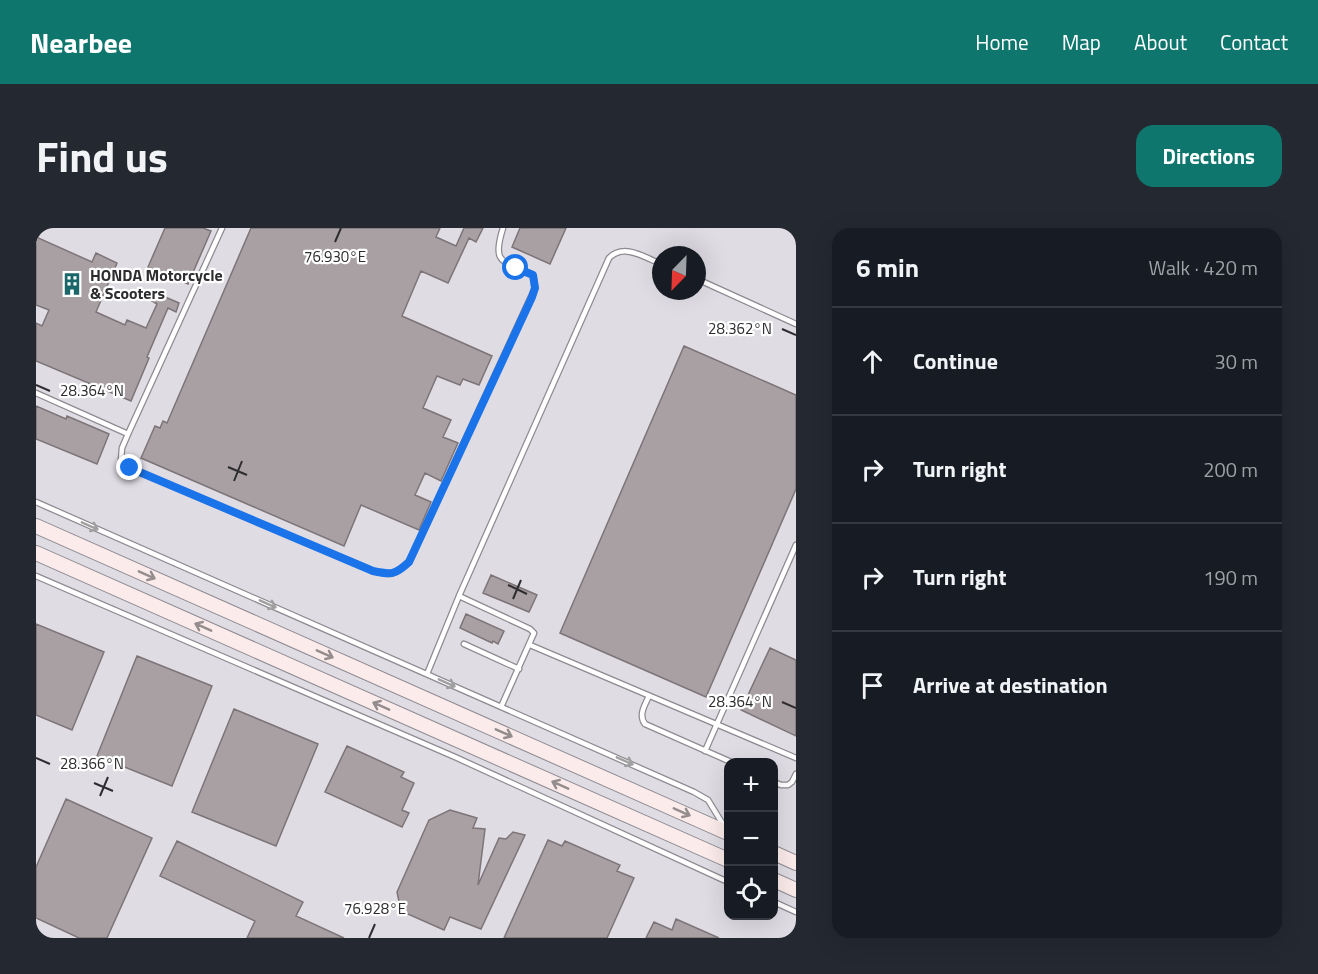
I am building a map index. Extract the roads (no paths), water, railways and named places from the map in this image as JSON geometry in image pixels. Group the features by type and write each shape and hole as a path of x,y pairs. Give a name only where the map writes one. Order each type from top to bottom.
{"street":[{"path":"36,526 724,831"},
{"path":"36,553 724,858"},
{"path":"778,855 796,863"},
{"path":"778,882 796,890"}],"lane":[{"path":"222,228 128,434 121,455 122,460 130,468 387,575 399,571 409,562 535,288 533,275 506,263 499,256 497,250 503,228"},
{"path":"427,674 459,596 609,258 615,252 629,251 652,260"},
{"path":"706,283 796,324"},
{"path":"36,393 128,434"},
{"path":"36,502 694,792 708,800 724,826"},
{"path":"705,751 796,545"},
{"path":"36,576 454,758 724,880"},
{"path":"459,596 530,629 534,633 501,707"},
{"path":"464,644 519,669"},
{"path":"530,645 796,758"},
{"path":"649,696 641,715 645,724 724,759"},
{"path":"778,784 788,786 796,774"},
{"path":"778,904 796,912"}],"place":[{"name":"HONDA Motorcycle & Scooters","path":"72,284"}]}
